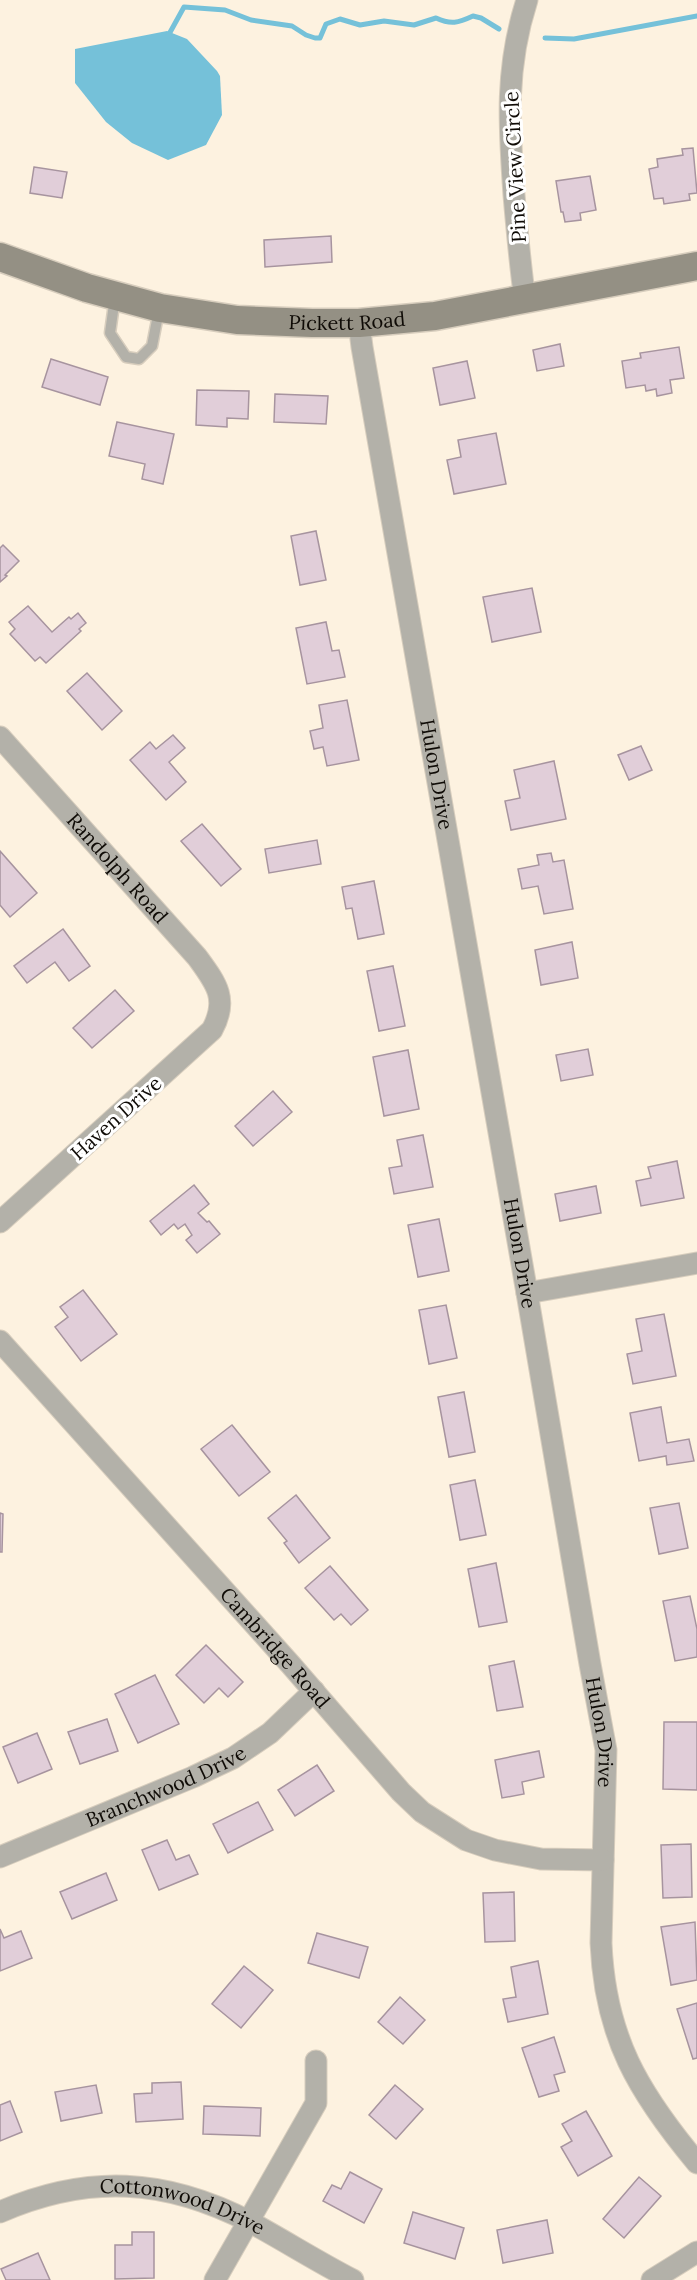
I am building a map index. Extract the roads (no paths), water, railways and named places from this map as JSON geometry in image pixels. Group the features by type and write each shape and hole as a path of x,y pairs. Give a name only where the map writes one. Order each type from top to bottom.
{"street":[{"name":"Pine View Circle","path":"525,300 511,156 509,99 516,43 527,0"},
{"name":"Pickett Road","path":"0,256 115,297 160,308 237,320 359,323 435,316 697,266"},
{"name":"Hulon Drive","path":"359,323 606,1750 607,1795 601,1943 602,1972 607,2003 616,2034 642,2089 663,2122 697,2163"},
{"name":"Randolph Road","path":"0,737 197,957 215,983 221,1006"},
{"name":"Haven Drive","path":"0,1222 212,1030 221,1006"},
{"path":"527,1293 697,1263"},
{"name":"Cambridge Road","path":"0,1341 314,1691 401,1792 444,1828 466,1840 517,1856 541,1859 603,1860"},
{"name":"Branchwood Drive","path":"0,1857 193,1777 232,1758 270,1733 314,1691"},
{"path":"215,2280 316,2103 316,2061"},
{"name":"Cottonwood Drive","path":"0,2212 42,2196 125,2185 176,2192 198,2199 249,2222 353,2280"},
{"path":"652,2280 697,2252"}],"lane":[{"path":"115,297 110,333 126,357 131,359 139,359 152,346 160,308"}],"water":[{"path":"167,31 187,39 217,71 220,76 222,115 206,145 168,160 132,143 106,122 75,83 75,49"}],"waterway":[{"path":"168,36 184,7 225,10 251,20 292,26 315,38 320,38 326,24 340,19 360,25 384,21 414,25 436,18 446,22 455,22 473,16 499,29"},
{"path":"545,38 574,39 697,16"}]}
